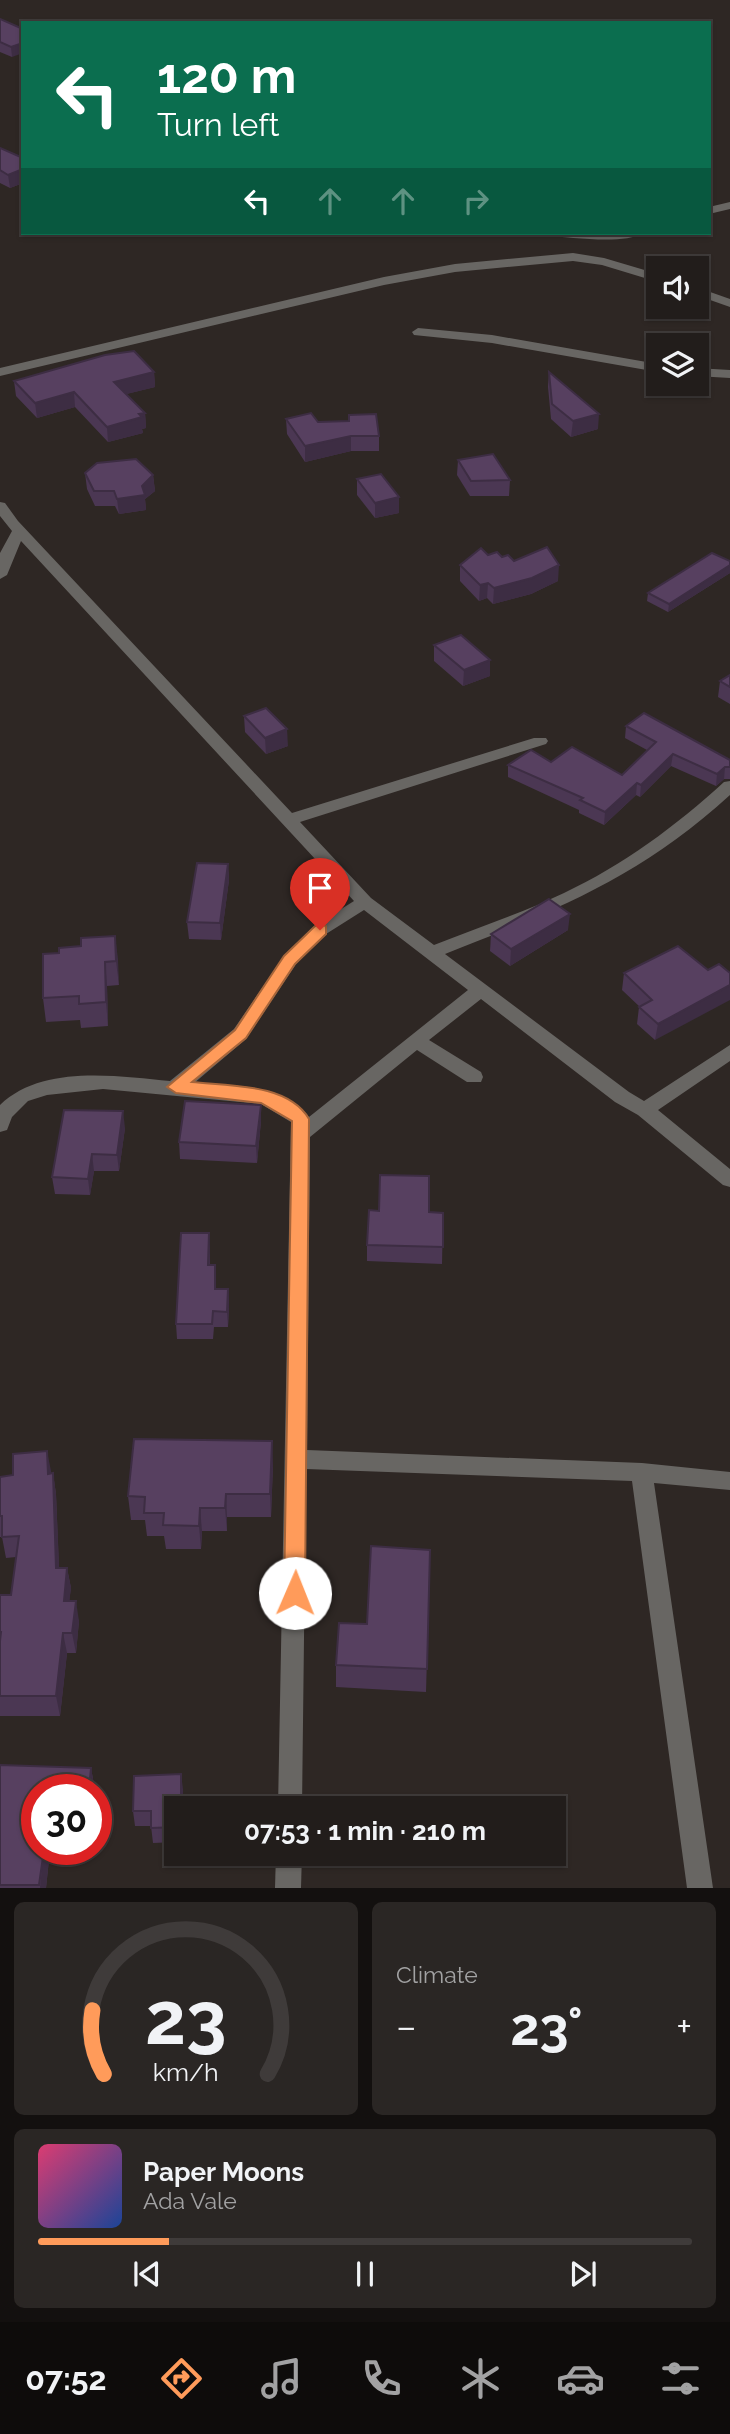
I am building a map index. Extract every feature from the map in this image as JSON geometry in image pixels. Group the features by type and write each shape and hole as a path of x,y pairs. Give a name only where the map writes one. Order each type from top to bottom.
{"street":[{"path":"711,210 730,205"},
{"path":"0,372 372,284 455,268 573,257 604,262 646,274"},
{"path":"709,296 730,303"},
{"path":"418,332 516,343 646,366"},
{"path":"709,373 730,374"},
{"path":"0,506 365,902 622,1097 645,1110 730,1180"},
{"path":"0,575 8,550 20,530"},
{"path":"287,820 540,741"},
{"path":"433,952 548,907 585,888 683,825 730,786"},
{"path":"176,1087 240,1034 290,960 320,930 365,902"},
{"path":"301,1134 481,989"},
{"path":"416,1041 474,1077"},
{"path":"645,1110 730,1052"},
{"path":"0,1125 3,1114 21,1096 46,1088 103,1082 264,1097 289,1109 300,1119 298,1459 290,1796"},
{"path":"298,1459 642,1472 730,1480"},
{"path":"642,1472 700,1888"},
{"path":"288,1888 289,1866"}],"building":[{"path":"0,19 21,28 21,44 11,47 0,42"},
{"path":"0,148 21,157 21,170 8,175 0,170"},
{"path":"134,351 154,372 114,382 145,413 139,414 142,417 107,427 74,392 35,403 14,381 105,355"},
{"path":"549,372 599,414 573,421 552,404"},
{"path":"311,413 318,422 349,421 349,415 376,414 379,436 351,436 305,446 286,419"},
{"path":"493,454 510,480 471,481 458,460"},
{"path":"136,459 153,475 142,486 145,495 117,499 114,491 94,491 85,473 97,463"},
{"path":"381,474 399,497 375,503 357,479"},
{"path":"547,547 559,565 532,578 494,588 488,583 480,585 460,565 481,548 488,555 497,552 502,557 508,555 514,561"},
{"path":"712,553 730,561 730,565 669,604 648,593"},
{"path":"461,635 490,660 464,670 434,645"},
{"path":"730,675 730,687 720,681"},
{"path":"266,708 287,729 265,738 244,716"},
{"path":"644,713 730,760 730,767 725,767 717,774 673,754 641,785 637,783 605,812 580,800 583,798 508,765 531,750 551,762 572,747 622,775 656,742 626,726"},
{"path":"197,863 228,864 220,923 187,922"},
{"path":"549,899 570,914 511,949 491,934"},
{"path":"115,936 116,961 105,962 106,1002 79,1004 79,996 43,998 43,954 59,953 59,948 81,946 81,938"},
{"path":"678,946 708,970 719,964 730,973 730,985 658,1024 639,1007 652,1000 624,973"},
{"path":"185,1101 261,1105 256,1146 179,1142"},
{"path":"64,1110 123,1111 117,1155 92,1154 88,1179 52,1177"},
{"path":"380,1175 429,1176 429,1212 443,1213 443,1247 367,1245 369,1210 379,1211"},
{"path":"181,1233 209,1233 208,1265 215,1265 215,1289 228,1289 227,1312 213,1311 212,1324 176,1324"},
{"path":"134,1439 272,1441 270,1494 226,1494 225,1508 200,1508 199,1526 163,1525 164,1513 144,1513 145,1497 128,1496"},
{"path":"47,1451 48,1474 53,1473 56,1568 67,1568 64,1601 76,1601 72,1633 63,1633 56,1696 0,1696 0,1595 11,1595 19,1536 2,1537 0,1477 13,1475 13,1454"},
{"path":"371,1546 430,1550 427,1669 336,1665 339,1623 367,1624"},
{"path":"0,1765 91,1768 90,1774 21,1774 21,1865 42,1865 39,1885 0,1885"},
{"path":"181,1774 181,1796 164,1796 164,1828 151,1828 151,1811 133,1811 134,1776"}],"route":[{"path":"295,1593 300,1119 289,1109 264,1097 176,1087 240,1034 290,960 320,930"}]}
